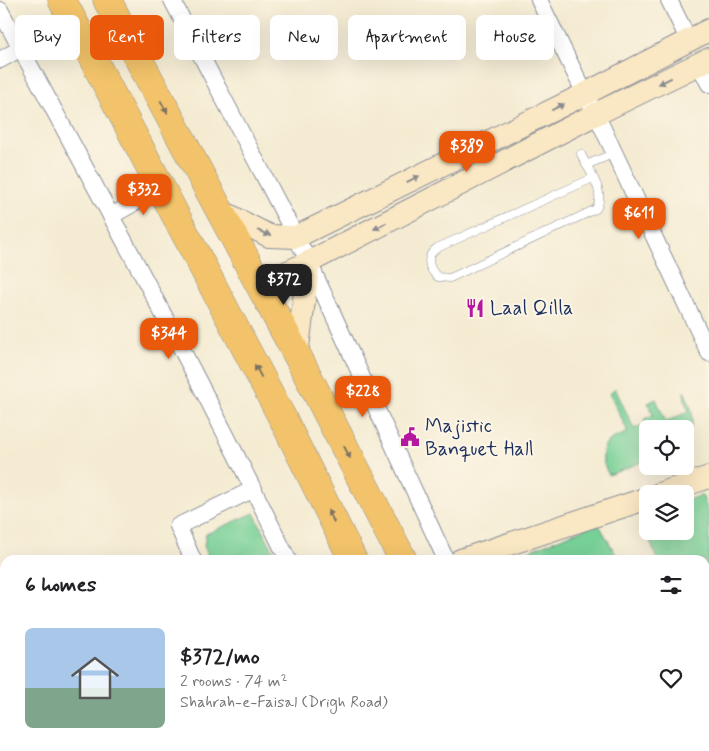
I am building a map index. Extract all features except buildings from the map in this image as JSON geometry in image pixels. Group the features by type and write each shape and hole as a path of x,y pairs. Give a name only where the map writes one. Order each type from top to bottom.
{"highway":[{"path":"107,0 260,284 399,555"},
{"path":"67,10 280,413 351,555"}],"street":[{"path":"172,0 309,262 444,555"},
{"path":"539,0 615,153 709,353"},
{"path":"669,0 688,39"},
{"path":"0,10 15,38"},
{"path":"221,211 268,236 296,237 585,94 688,39 709,30"},
{"path":"0,60 15,52"},
{"path":"27,60 254,489 286,555"},
{"path":"260,284 309,262 596,114 706,69"},
{"path":"111,216 161,188"},
{"path":"297,355 309,262"},
{"path":"685,485 709,477"},
{"path":"191,555 178,526 254,489"},
{"path":"476,555 639,501"}],"lane":[{"path":"586,165 615,153"},
{"path":"581,154 593,178 600,197 600,203 596,209 450,278 438,277 432,271 428,261 432,251 437,248 593,178"}],"green space":[{"path":"615,388 634,429 639,427 639,463 609,475 603,462 604,449 611,440 628,432 610,394"},
{"path":"684,391 689,403 693,420 670,420 689,411 685,402"},
{"path":"656,399 665,420 644,420 653,415 648,403"},
{"path":"702,495 709,515 709,555 655,555 650,540 694,540 694,498"},
{"path":"254,513 275,555 208,555 204,546 206,534"},
{"path":"598,523 616,555 518,555"}],"place":[{"name":"Laal Qilla","path":"475,308"},
{"name":"Majistic Banquet Hall","path":"410,437"}]}
